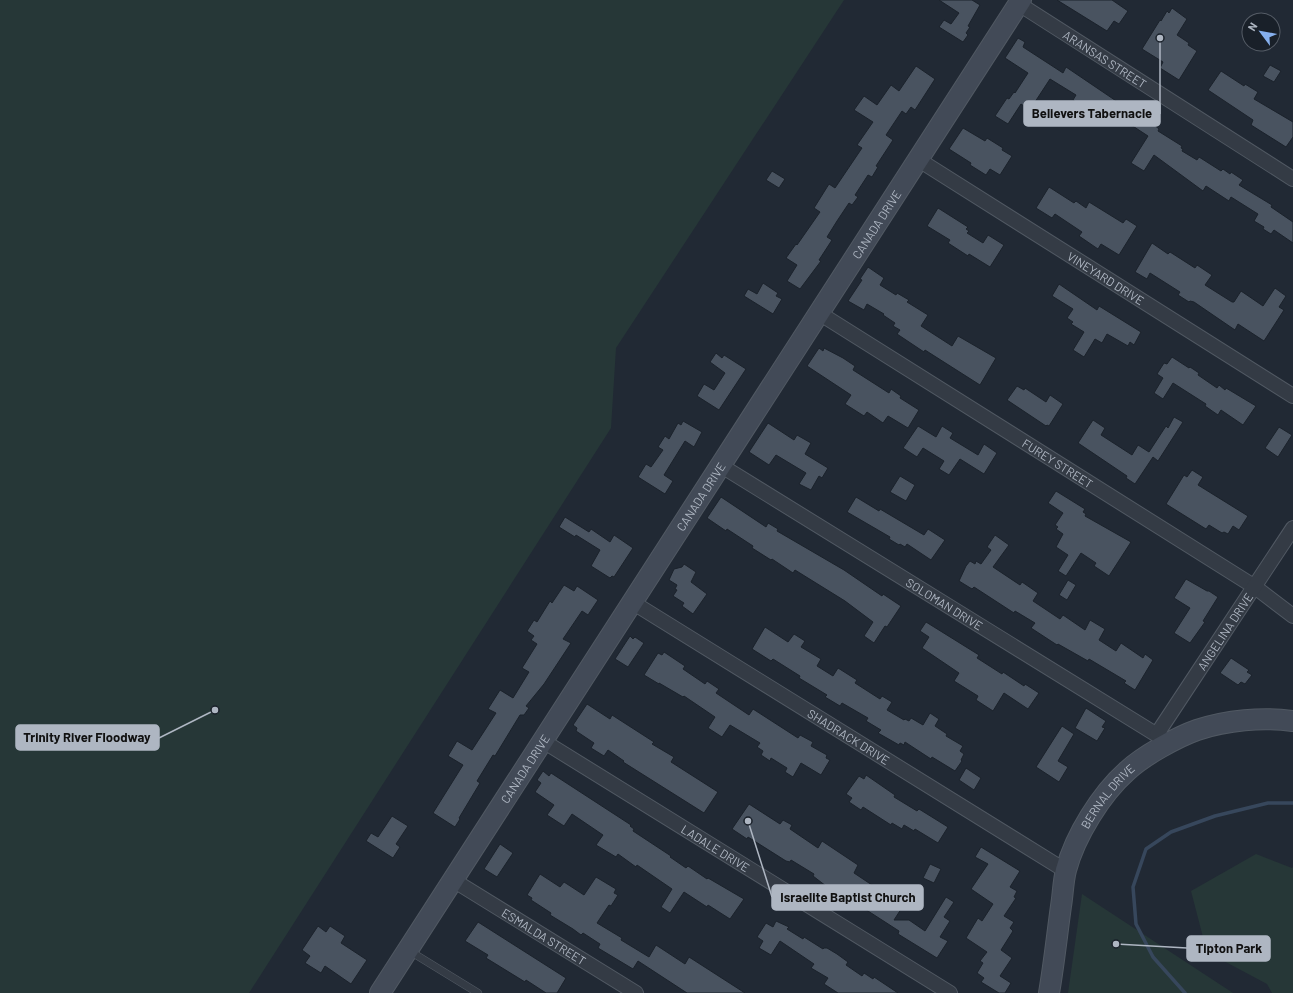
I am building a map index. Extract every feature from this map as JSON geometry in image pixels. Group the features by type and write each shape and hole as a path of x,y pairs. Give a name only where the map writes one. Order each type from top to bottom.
{"street":[{"name":"CANADA DRIVE","path":"380,993 918,160 1018,1"},
{"name":"ARANSAS STREET","path":"1018,1 1293,179"},
{"name":"VINEYARD DRIVE","path":"918,160 1293,396"},
{"name":"FUREY STREET","path":"819,313 1255,587 1293,616"},
{"name":"SOLOMAN DRIVE","path":"720,465 1163,738"},
{"name":"ANGELINA DRIVE","path":"1163,738 1255,587 1293,528"},
{"name":"SHADRACK DRIVE","path":"632,602 1066,871"},
{"name":"BERNAL DRIVE","path":"1049,993 1066,871 1077,838 1093,811 1127,771 1163,738 1232,721 1279,719 1293,721"},
{"name":"LADALE DRIVE","path":"543,741 950,993"},
{"name":"ESMALDA STREET","path":"453,880 636,993"}],"lane":[{"path":"408,950 478,993"}],"shaded area":[{"path":"0,0 844,0 616,348 611,428 249,993 0,993"},
{"path":"1256,854 1292,868 1293,867 1293,993 1272,993 1267,984 1222,960 1204,941 1191,891"},
{"path":"1082,894 1233,993 1068,993"}],"building":[{"path":"939,0 972,0 980,5 968,26 970,27 966,33 968,35 963,42 939,27 944,20 951,24 959,13"},
{"path":"1057,0 1112,0 1128,11 1119,24 1114,21 1107,31"},
{"path":"1172,8 1187,19 1177,35 1189,43 1188,45 1197,51 1179,80 1160,68 1163,62 1142,49 1160,20 1161,21 1167,11 1169,13"},
{"path":"1018,38 1025,42 1023,47 1063,73 1066,67 1131,111 1132,110 1146,118 1159,129 1158,131 1182,146 1182,151 1197,160 1199,157 1221,171 1223,169 1230,174 1231,172 1243,180 1239,185 1272,205 1271,207 1293,222 1293,243 1274,230 1271,234 1263,229 1264,227 1254,221 1258,214 1231,197 1229,201 1206,186 1203,191 1154,155 1144,171 1131,163 1148,136 1122,119 1119,124 1087,104 1084,108 1073,100 1076,95 1050,79 1033,105 1027,101 1024,106 1021,104 1008,124 995,116 1007,98 1009,99 1014,92 1015,93 1028,73 1005,58"},
{"path":"1270,65 1281,71 1274,82 1263,76"},
{"path":"916,66 935,79 915,110 911,107 906,114 902,111 886,135 893,140 876,166 878,167 872,177 868,175 855,195 858,197 852,205 849,203 837,221 827,237 832,240 819,260 821,261 800,289 787,281 797,265 786,258 820,212 814,208 829,184 835,188 862,148 857,145 873,122 854,110 864,96 877,105 891,85 899,91"},
{"path":"1221,71 1244,86 1245,84 1258,92 1254,99 1293,122 1293,137 1286,147 1251,125 1253,120 1208,90"},
{"path":"963,128 985,141 987,138 1003,148 1002,150 1012,156 1000,175 990,169 986,175 949,149"},
{"path":"772,171 785,179 779,188 766,180"},
{"path":"1049,187 1074,203 1076,201 1086,208 1089,202 1123,223 1126,219 1137,226 1119,255 1101,244 1098,249 1079,236 1082,232 1055,214 1052,218 1036,208"},
{"path":"938,208 968,227 966,229 969,231 967,233 983,243 988,235 1004,245 990,267 969,254 968,256 948,243 950,240 927,226"},
{"path":"1152,243 1168,254 1170,252 1195,268 1197,265 1212,275 1205,285 1232,302 1234,302 1241,291 1263,306 1275,288 1286,296 1279,307 1284,310 1264,341 1238,324 1235,330 1194,302 1189,302 1178,295 1180,292 1150,273 1147,279 1135,272"},
{"path":"868,267 884,278 880,285 896,295 897,293 909,300 907,302 928,315 921,326 952,346 958,336 996,358 980,385 925,350 924,352 897,334 900,330 893,326 895,323 883,315 884,314 867,304 864,310 848,301 862,280 860,279"},
{"path":"763,283 778,293 776,296 782,299 773,314 744,296 748,289 757,294"},
{"path":"1059,284 1097,310 1099,306 1141,332 1134,345 1130,342 1128,346 1107,334 1102,343 1095,339 1084,357 1073,350 1084,332 1071,324 1073,322 1067,318 1073,309 1052,296"},
{"path":"819,348 823,351 824,348 843,358 855,366 853,370 889,393 891,389 901,396 900,398 919,410 908,428 888,416 883,423 867,412 864,416 845,404 851,395 807,366"},
{"path":"716,353 722,358 724,355 746,369 719,410 697,396 704,384 714,390 725,373 710,362"},
{"path":"1172,357 1199,373 1198,375 1217,388 1219,385 1225,390 1226,388 1256,406 1243,425 1221,410 1218,415 1205,406 1206,404 1173,383 1163,399 1154,393 1163,378 1157,374 1164,363 1167,364"},
{"path":"1017,386 1024,390 1025,388 1046,402 1050,395 1063,404 1049,426 1046,426 1007,400"},
{"path":"1174,417 1183,422 1158,461 1153,457 1135,484 1126,478 1127,476 1078,443 1093,420 1105,428 1101,435 1132,455 1138,445 1149,452 1166,426 1168,428"},
{"path":"683,421 702,432 694,447 685,441 664,475 673,481 665,494 638,477 646,464 651,467 663,450 658,447 665,436 669,439 678,423 681,425"},
{"path":"768,423 794,440 797,435 811,443 805,454 828,468 822,478 819,476 811,490 799,484 806,473 776,455 769,465 749,452"},
{"path":"918,426 936,437 942,426 953,433 950,438 978,455 984,444 997,453 984,474 960,459 949,475 939,469 944,461 923,448 917,457 903,448"},
{"path":"1279,427 1292,435 1278,457 1265,448"},
{"path":"1192,470 1203,477 1198,485 1248,516 1239,530 1233,526 1228,534 1224,532 1222,533 1209,525 1206,529 1166,504 1184,475 1187,477"},
{"path":"900,476 915,485 906,501 890,492"},
{"path":"1056,491 1085,509 1083,512 1086,514 1085,516 1131,542 1109,576 1094,566 1096,563 1081,553 1066,576 1058,571 1068,555 1056,547 1063,534 1056,529 1058,527 1055,525 1063,513 1048,503"},
{"path":"721,497 766,527 768,523 778,529 777,531 844,570 882,596 883,594 901,606 874,643 864,636 873,622 845,601 795,570 793,573 772,559 771,560 752,548 753,546 727,529 726,531 707,518"},
{"path":"856,497 879,511 880,509 924,535 928,529 945,540 931,560 907,544 905,547 900,544 899,545 889,539 890,537 847,512"},
{"path":"565,517 589,532 591,529 610,542 614,535 633,548 614,577 612,576 610,578 591,566 600,550 576,535 575,537 559,527"},
{"path":"995,535 1009,545 993,567 1020,585 1022,582 1038,593 1033,601 1060,619 1063,615 1085,630 1090,620 1105,629 1099,640 1116,651 1121,643 1143,658 1145,654 1153,660 1135,690 1124,683 1126,681 1089,659 1088,661 1058,644 1057,645 1031,628 1035,623 1015,611 1014,613 974,587 972,589 959,581 970,561 975,564 976,561 981,564 991,550 987,547"},
{"path":"684,564 696,572 691,582 707,594 693,614 682,606 684,603 673,596 677,590 675,589 677,585 669,580 674,569 682,567"},
{"path":"1186,579 1218,597 1203,621 1205,622 1190,643 1174,633 1190,608 1174,598"},
{"path":"1068,580 1076,585 1067,600 1059,595"},
{"path":"564,585 574,591 577,586 598,600 588,615 582,611 563,639 571,643 544,684 526,706 529,708 524,715 520,715 495,756 493,755 477,781 480,783 455,827 433,813 463,765 448,756 457,741 472,750 496,713 488,709 500,690 513,698 529,672 522,668 537,644 531,640 534,636 527,631 534,620 537,622 550,601 552,603"},
{"path":"926,622 979,655 977,658 1002,674 1003,672 1024,686 1025,684 1039,693 1028,709 1004,693 993,711 976,700 978,696 954,681 959,673 922,648 929,637 920,631"},
{"path":"765,627 788,642 794,634 805,641 801,647 821,659 817,666 833,676 838,668 857,680 855,683 880,699 882,696 892,702 887,710 904,720 909,721 911,718 923,725 930,713 939,719 935,726 947,734 946,736 963,746 960,751 964,754 961,760 962,761 955,771 932,757 931,759 905,742 904,745 900,743 899,745 878,733 881,730 866,721 868,718 842,703 840,706 825,697 827,695 799,678 800,676 773,659 771,661 752,649"},
{"path":"630,636 633,639 635,637 644,643 628,667 615,659"},
{"path":"664,652 685,666 683,669 705,684 707,681 719,689 716,693 749,715 753,709 798,738 800,735 813,742 811,746 827,755 826,758 830,760 821,775 801,763 793,777 785,772 787,768 771,758 770,761 761,755 763,751 757,747 760,743 730,725 722,737 708,728 715,717 684,696 683,697 644,675 658,653 662,655"},
{"path":"1231,658 1249,670 1247,672 1252,675 1245,684 1241,682 1238,685 1220,673"},
{"path":"587,704 610,719 612,715 654,742 652,744 674,757 671,762 718,792 704,813 623,762 624,761 608,750 604,756 591,748 594,743 576,731 577,728 573,725"},
{"path":"1086,708 1106,721 1102,727 1105,728 1097,741 1075,728"},
{"path":"1062,726 1074,734 1058,761 1068,767 1059,782 1036,767"},
{"path":"966,768 981,778 974,790 959,780"},
{"path":"543,771 549,776 551,773 631,825 630,826 634,829 633,831 671,856 670,857 686,868 688,866 707,879 708,878 744,899 730,919 708,905 707,907 684,892 670,913 661,907 672,889 618,854 616,857 596,845 603,835 572,814 564,826 547,815 554,805 535,792 541,783 537,780"},
{"path":"866,775 895,795 894,797 917,811 919,809 948,827 938,843 915,829 914,831 904,825 902,829 892,823 891,825 863,807 861,810 849,802 852,798 846,794 859,776 864,779"},
{"path":"749,804 780,824 783,820 792,825 790,829 818,848 822,841 858,865 854,873 884,893 886,891 905,903 894,920 909,920 925,931 946,897 954,902 944,917 950,921 940,937 948,941 937,958 898,934 899,931 868,911 841,895 840,898 824,889 826,886 813,876 814,874 791,860 790,862 786,861 748,837 747,839 732,829"},
{"path":"392,816 408,826 396,844 400,847 393,858 366,841 371,833 378,837"},
{"path":"500,844 513,853 497,877 484,869"},
{"path":"981,847 1020,871 1010,887 1017,891 1014,897 1016,898 1004,916 1014,922 1010,928 1013,931 1001,950 1012,958 1000,976 1011,983 1005,993 999,993 981,982 984,978 977,973 983,963 980,961 987,952 966,938 978,918 982,921 993,904 971,889 988,864 975,857"},
{"path":"930,864 941,869 934,883 923,878"},
{"path":"540,874 560,887 564,882 584,895 596,877 616,889 614,893 618,895 597,923 649,957 656,945 685,964 689,957 745,993 687,993 638,961 633,969 598,948 600,944 583,933 581,935 550,915 551,913 531,900 532,898 527,895"},
{"path":"776,921 789,927 787,929 803,939 804,937 823,949 827,948 837,954 848,962 846,965 862,976 864,973 873,979 874,977 898,993 838,993 824,984 828,978 811,968 814,964 780,941 771,955 759,948 763,941 757,937 766,923 773,927"},
{"path":"478,922 566,978 557,993 546,993 526,980 525,982 486,958 488,955 465,941"},
{"path":"318,926 326,932 330,926 345,936 341,943 367,960 351,984 325,966 321,973 305,963 310,956 302,950"}],"waterway":[{"path":"1185,993 1153,957 1136,924 1133,887 1146,849 1171,832 1215,816 1268,803 1293,803"}],"place":[{"name":"Believers Tabernacle","path":"1160,38"},
{"name":"Trinity River Floodway","path":"215,710"},
{"name":"Israelite Baptist Church","path":"748,821"},
{"name":"Tipton Park","path":"1116,944"}]}
